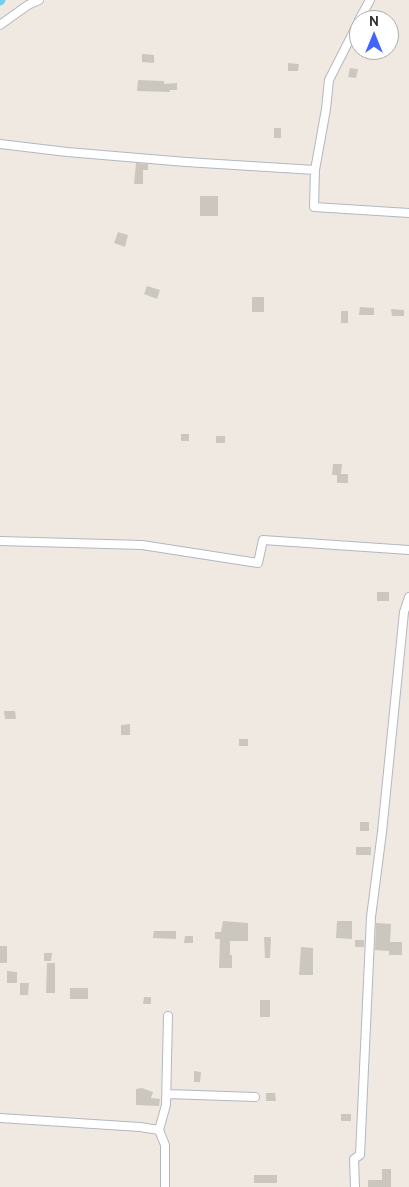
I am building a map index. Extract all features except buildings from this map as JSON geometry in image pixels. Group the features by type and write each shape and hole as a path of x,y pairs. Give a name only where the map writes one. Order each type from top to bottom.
{"street":[{"path":"0,25 28,5 39,0"},
{"path":"349,40 329,80 326,110 315,170 314,207 409,213"},
{"path":"0,144 67,152 176,161 315,170"},
{"path":"0,541 142,545 258,563 262,540 409,550"},
{"path":"354,1187 354,1159 360,1155 371,917 382,832 404,612 409,597"},
{"path":"165,1187 165,1145 160,1130 167,1094 168,1016"},
{"path":"167,1094 255,1097"},
{"path":"0,1118 160,1130"}]}
